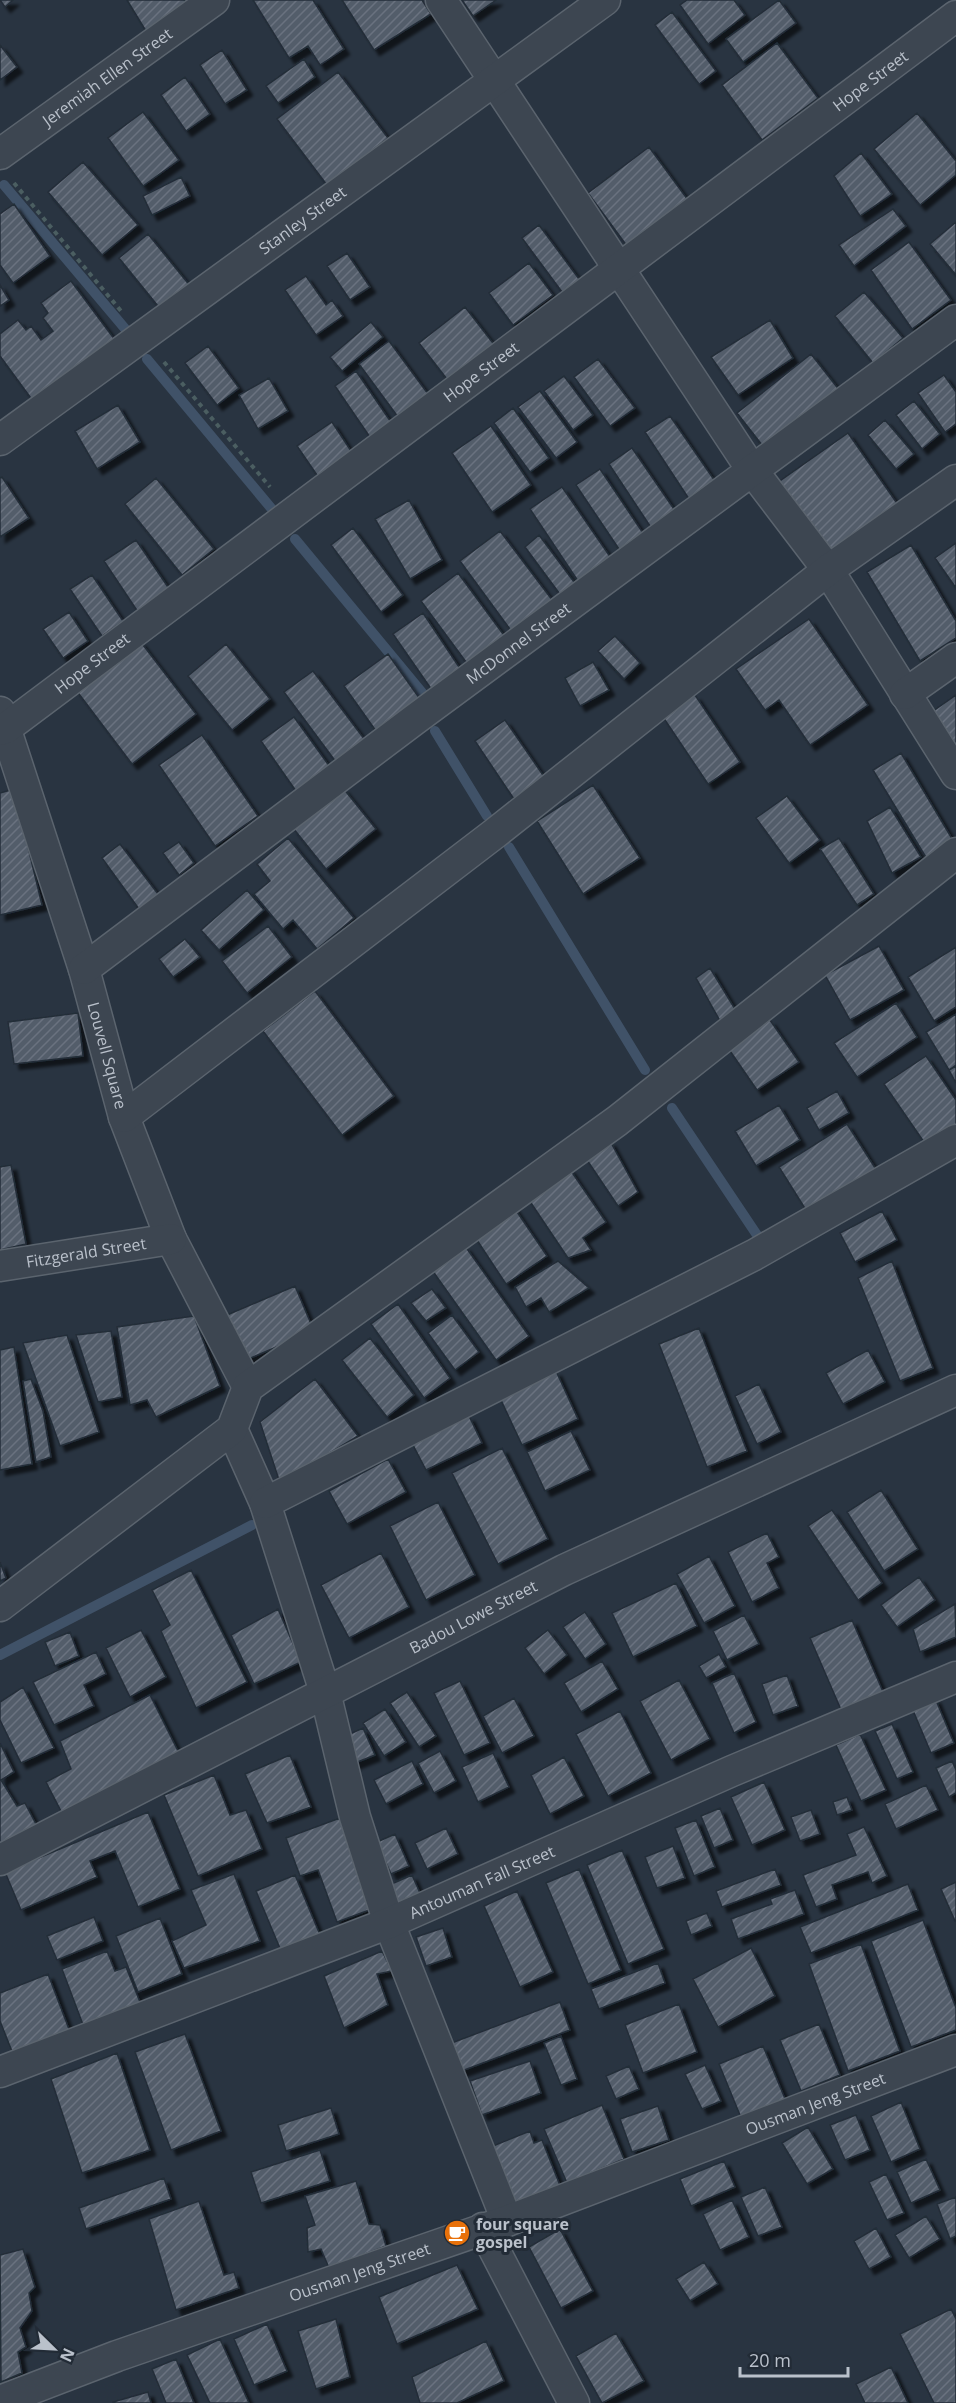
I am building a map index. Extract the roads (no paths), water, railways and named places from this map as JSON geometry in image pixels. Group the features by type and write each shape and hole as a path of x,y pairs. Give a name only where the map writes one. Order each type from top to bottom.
{"street":[{"name":"Jeremiah Ellen Street","path":"0,154 214,0"},
{"path":"441,0 752,470 828,570 956,774"},
{"name":"Stanley Street","path":"0,440 604,0"},
{"name":"Hope Street","path":"2,723 619,271 956,16"},
{"name":"McDonnel Street","path":"84,969 414,720 956,320"},
{"path":"124,1117 504,827 828,570 956,480"},
{"path":"905,694 956,658"},
{"name":"Louvell Square","path":"2,723 84,969 124,1117 171,1239 248,1387"},
{"path":"0,1606 232,1430 248,1387 617,1121 956,853"},
{"path":"265,1503 754,1255 956,1140"},
{"name":"Fitzgerald Street","path":"0,1266 171,1239"},
{"name":"Badou Lowe Street","path":"0,1860 564,1570 956,1390"},
{"path":"232,1430 265,1503 325,1692 355,1817 389,1923 495,2224 574,2403"},
{"name":"Antouman Fall Street","path":"0,2072 389,1923 732,1771 956,1677"},
{"name":"Ousman Jeng Street","path":"0,2401 117,2356 495,2224 956,2050"}],"waterway":[{"path":"4,185 127,331"},
{"path":"147,359 271,508"},
{"path":"295,539 424,695"},
{"path":"435,731 487,816"},
{"path":"509,847 645,1070"},
{"path":"672,1108 759,1238"},
{"path":"0,1655 252,1525"}],"place":[{"name":"four square gospel","path":"457,2233"}]}
